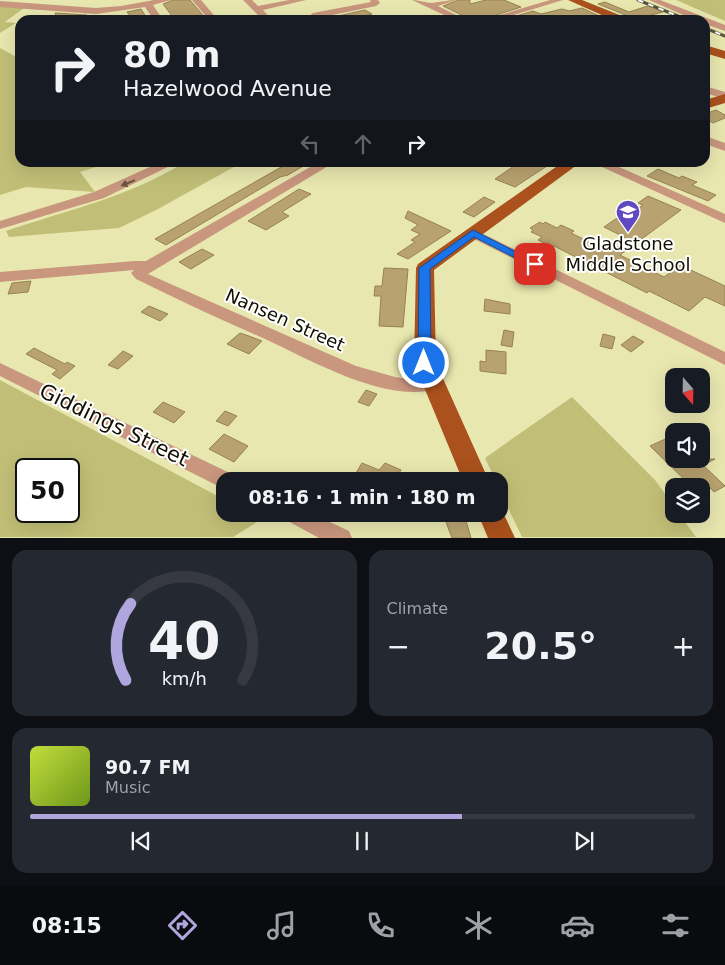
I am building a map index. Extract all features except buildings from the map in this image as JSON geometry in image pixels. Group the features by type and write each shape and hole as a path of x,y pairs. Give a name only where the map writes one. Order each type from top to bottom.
{"main road":[{"path":"573,0 610,15"},
{"path":"710,50 725,55"},
{"path":"710,103 725,97"},
{"path":"472,472 424,363 425,268 567,167"},
{"path":"495,522 502,538"}],"street":[{"path":"0,4 49,12 96,11 148,5 167,0"},
{"path":"196,0 210,15"},
{"path":"246,0 263,15"},
{"path":"257,9 302,0"},
{"path":"416,0 450,15"},
{"path":"429,6 452,0"},
{"path":"505,15 559,0"},
{"path":"653,0 691,15"},
{"path":"317,15 375,2"},
{"path":"148,5 155,15"},
{"path":"96,11 98,15"},
{"path":"710,22 725,28"},
{"path":"710,91 725,97"},
{"path":"710,142 725,147"},
{"path":"0,225 99,195 161,167"},
{"path":"0,277 135,265 148,266 320,167"},
{"path":"608,167 725,218"},
{"path":"473,233 725,359"},
{"name":"Nansen Street","path":"148,266 140,273 141,276 346,369 377,380 423,387 432,384"},
{"name":"Giddings Street","path":"0,368 216,476"},
{"path":"309,522 341,538"}],"shaded area":[{"path":"676,0 725,0 725,21"},
{"path":"0,3 28,5 5,22 15,24 0,33"},
{"path":"0,48 15,56 15,167 96,167 80,172 95,192 26,187 0,195"},
{"path":"176,167 234,167 158,209 119,228 9,237 6,231 120,194"},
{"path":"0,380 216,495 216,522 257,522 233,537 0,537"},
{"path":"572,397 655,480 665,494 665,523 686,523 696,537 522,537 508,508 508,472 492,472 485,458"}],"railway":[{"path":"638,0 676,15"},
{"path":"710,30 725,36"}],"place":[{"name":"Gladstone Middle School","path":"628,233"}],"route":[{"path":"424,363 425,268 473,233 535,264"}]}
